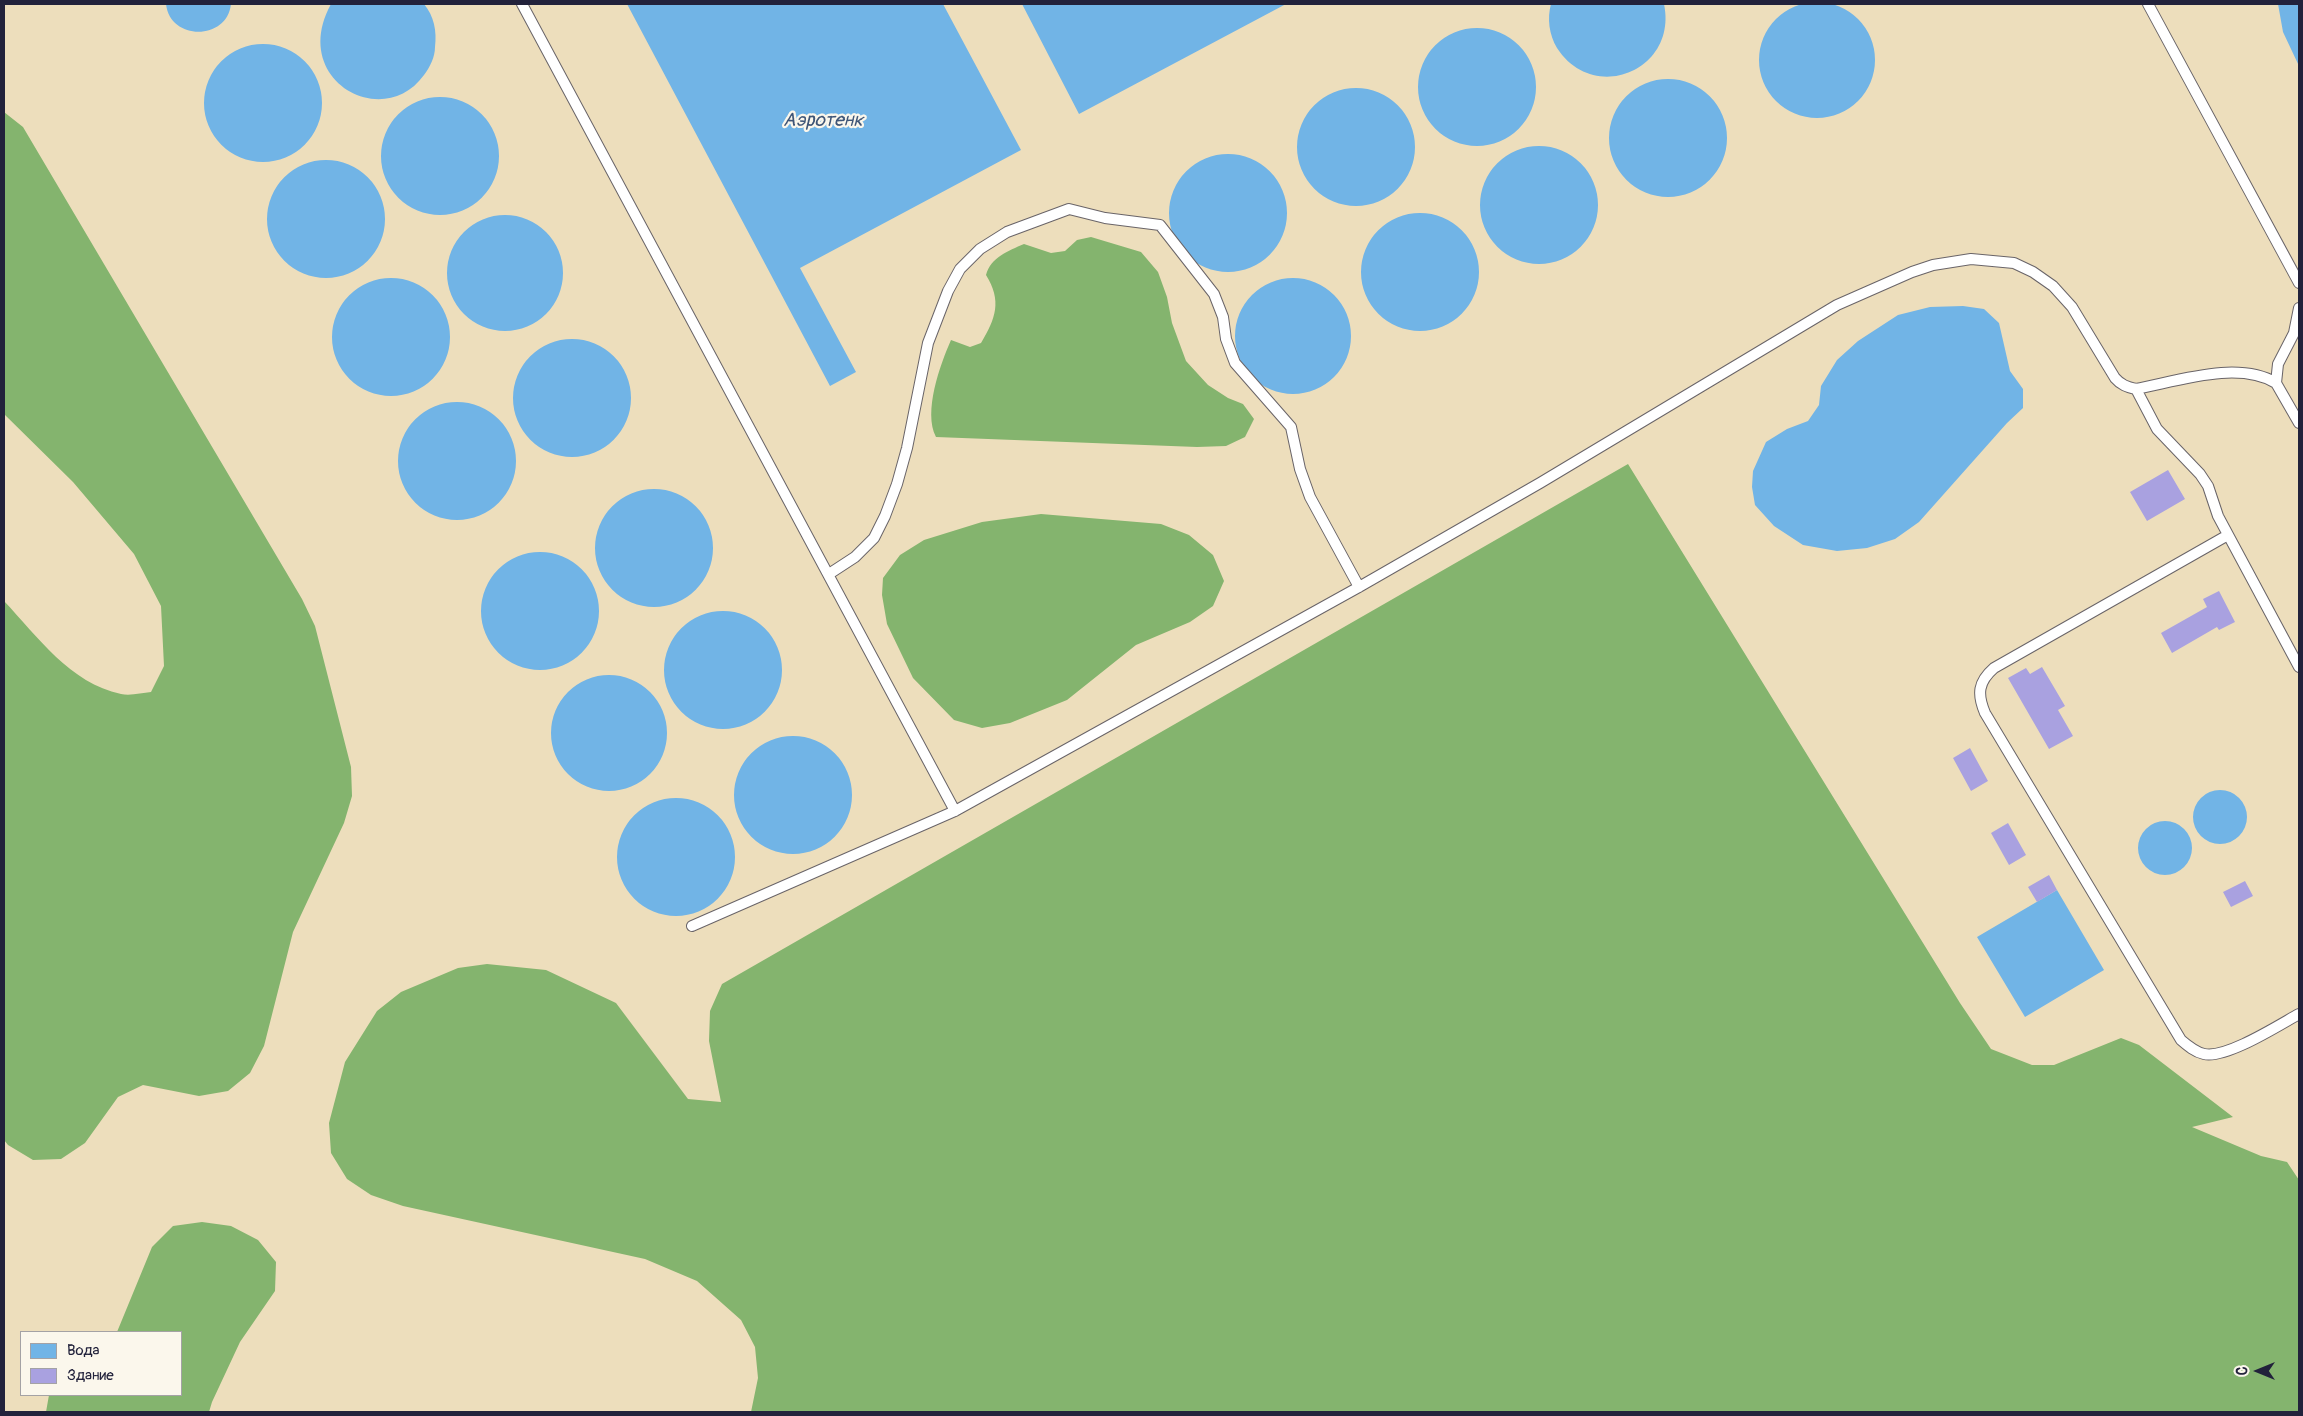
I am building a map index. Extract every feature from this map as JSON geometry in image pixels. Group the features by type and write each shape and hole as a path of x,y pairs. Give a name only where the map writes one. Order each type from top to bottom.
{"lane":[{"path":"522,4 955,811"},
{"path":"2148,4 2299,284"},
{"path":"829,574 855,557 874,538 885,516 897,484 907,448 928,342 948,291 960,270 980,249 1007,232 1070,209 1105,218 1160,225 1214,294 1224,317 1226,339 1235,363 1291,427 1300,470 1310,497 1359,587"},
{"path":"692,926 955,811 1359,587 1540,483 1837,305 1933,265 1971,259 2014,262 2054,286 2072,307 2115,378 2121,384 2136,389 2234,372 2264,376 2276,383 2299,423"},
{"path":"2276,383 2278,364 2294,333 2299,308"},
{"path":"2136,389 2157,429 2204,480 2218,516 2299,667"},
{"path":"2228,535 1994,668 1979,685 1979,696 1985,713 2181,1040 2190,1048 2205,1054 2217,1054 2238,1047 2299,1014"}],"green space":[{"path":"4,112 23,127 302,599 315,626 351,767 352,796 344,823 293,932 264,1046 250,1073 228,1091 199,1096 143,1085 118,1097 85,1143 61,1159 33,1160 8,1145 4,1140 4,601 56,657 71,669 86,680 103,688 128,695 151,692 164,666 161,606 134,554 73,482 4,414"},
{"path":"1091,237 1141,252 1158,272 1167,297 1172,323 1186,361 1208,385 1228,398 1243,404 1254,419 1245,437 1226,446 1197,447 936,437 932,427 931,415 934,388 951,340 970,347 981,343 993,317 995,301 991,284 986,275 988,269 1001,255 1024,244 1051,253 1065,251 1077,240"},
{"path":"1628,464 1960,1003 1991,1049 2032,1065 2054,1065 2121,1038 2139,1045 2233,1117 2192,1127 2261,1156 2287,1162 2299,1180 2299,1412 751,1412 758,1378 755,1347 741,1320 697,1281 645,1259 403,1206 371,1195 347,1179 331,1153 329,1123 345,1062 377,1011 401,992 458,968 487,964 546,970 616,1003 688,1099 721,1102 709,1041 710,1011 722,984"},
{"path":"1041,514 1161,524 1189,535 1213,555 1224,581 1213,606 1190,622 1136,645 1067,700 1010,723 982,728 954,720 913,678 887,624 882,595 883,578 900,555 924,540 982,522"},
{"path":"202,1222 231,1226 258,1240 276,1262 275,1291 240,1342 209,1412 46,1412 49,1396 182,1396 182,1331 117,1331 152,1247 173,1226"}],"water":[{"path":"1817,2 1839,6 1849,11 1858,19 1866,28 1871,38 1875,60 1871,82 1866,92 1858,101 1849,109 1839,114 1817,118 1795,114 1785,109 1776,101 1768,92 1763,82 1759,60 1763,38 1768,28 1776,19 1785,11 1795,6"},
{"path":"166,4 231,4 227,16 220,25 210,30 198,32 187,30 177,25 170,16"},
{"path":"331,4 424,4 434,24 436,35 433,58 424,75 407,91 386,99 365,98 346,89 331,75 322,55 321,31"},
{"name":"Аэротенк","path":"627,4 943,4 1021,150 800,268 856,372 830,386"},
{"path":"1022,4 1286,4 1079,114"},
{"path":"1551,4 1664,4 1665,27 1658,47 1646,62 1630,72 1611,77 1591,74 1573,65 1557,48 1552,38 1550,26"},
{"path":"2278,4 2299,4 2299,66 2283,32"},
{"path":"1477,28 1499,33 1510,38 1526,54 1531,65 1536,87 1531,109 1526,120 1510,136 1499,141 1477,146 1455,141 1444,136 1428,120 1423,109 1418,87 1423,65 1428,54 1444,38 1455,33"},
{"path":"263,44 285,49 296,54 312,70 317,81 322,103 317,125 312,136 296,152 285,157 263,162 241,157 230,152 214,136 209,125 204,103 209,81 214,70 230,54 241,49"},
{"path":"1668,79 1690,84 1701,89 1717,105 1722,116 1727,138 1722,160 1717,171 1701,187 1690,192 1668,197 1646,192 1635,187 1619,171 1614,160 1609,138 1614,116 1619,105 1635,89 1646,84"},
{"path":"1356,88 1378,93 1389,98 1405,114 1410,125 1415,147 1410,169 1405,180 1389,196 1378,201 1356,206 1334,201 1323,196 1307,180 1302,169 1297,147 1302,125 1307,114 1323,98 1334,93"},
{"path":"440,97 462,102 473,107 489,123 494,134 499,156 494,178 489,189 473,205 462,210 440,215 418,210 407,205 391,189 386,178 381,156 386,134 391,123 407,107 418,102"},
{"path":"1539,146 1561,151 1572,156 1588,172 1593,183 1598,205 1593,227 1588,238 1572,254 1561,259 1539,264 1517,259 1506,254 1490,238 1485,227 1480,205 1485,183 1490,172 1506,156 1517,151"},
{"path":"1228,154 1250,159 1261,164 1277,180 1282,191 1287,213 1282,235 1277,246 1261,262 1250,267 1228,272 1206,267 1195,262 1179,246 1174,235 1169,213 1174,191 1179,180 1195,164 1206,159"},
{"path":"326,160 348,165 359,170 375,186 380,197 385,219 380,241 375,252 359,268 348,273 326,278 304,273 293,268 277,252 272,241 267,219 272,197 277,186 293,170 304,165"},
{"path":"1420,213 1442,218 1453,223 1469,239 1474,250 1479,272 1474,294 1469,305 1453,321 1442,326 1420,331 1398,326 1387,321 1371,305 1366,294 1361,272 1366,250 1371,239 1387,223 1398,218"},
{"path":"505,215 527,219 537,224 546,232 554,241 559,251 563,273 559,295 554,305 546,314 537,322 527,327 505,331 483,327 473,322 464,314 456,305 451,295 447,273 451,251 456,241 464,232 473,224 483,219"},
{"path":"391,278 413,283 424,288 440,304 445,315 450,337 445,359 440,370 424,386 413,391 391,396 369,391 358,386 342,370 337,359 332,337 337,315 342,304 358,288 369,283"},
{"path":"1293,278 1315,282 1325,287 1334,295 1342,304 1347,314 1351,336 1347,358 1342,368 1334,377 1325,385 1315,390 1293,394 1271,390 1261,385 1252,377 1244,368 1239,358 1235,336 1239,314 1244,304 1252,295 1261,287 1271,282"},
{"path":"1963,306 1984,309 1999,323 2010,371 2023,389 2023,408 2007,423 1919,522 1895,539 1867,548 1837,551 1803,545 1774,526 1755,505 1752,487 1753,471 1766,442 1787,429 1808,421 1819,405 1821,386 1837,360 1858,341 1898,315 1930,307"},
{"path":"572,339 594,344 605,349 621,365 626,376 631,398 626,420 621,431 605,447 594,452 572,457 550,452 539,447 523,431 518,420 513,398 518,376 523,365 539,349 550,344"},
{"path":"457,402 479,407 490,412 506,428 511,439 516,461 511,483 506,494 490,510 479,515 457,520 435,515 424,510 408,494 403,483 398,461 403,439 408,428 424,412 435,407"},
{"path":"654,489 676,494 687,499 703,515 708,526 713,548 708,570 703,581 687,597 676,602 654,607 632,602 621,597 605,581 600,570 595,548 600,526 605,515 621,499 632,494"},
{"path":"540,552 562,557 573,562 589,578 594,589 599,611 594,633 589,644 573,660 562,665 540,670 518,665 507,660 491,644 486,633 481,611 486,589 491,578 507,562 518,557"},
{"path":"723,611 745,616 756,621 772,637 777,648 782,670 777,692 772,703 756,719 745,724 723,729 701,724 690,719 674,703 669,692 664,670 669,648 674,637 690,621 701,616"},
{"path":"609,675 631,679 642,684 658,700 666,722 667,733 663,755 658,766 642,782 620,790 609,791 587,787 576,782 560,766 552,744 551,733 555,711 560,700 576,684 598,676"},
{"path":"793,736 815,741 826,746 842,762 847,773 852,795 847,817 842,828 826,844 815,849 793,854 771,849 760,844 744,828 739,817 734,795 739,773 744,762 760,746 771,741"},
{"path":"2220,790 2230,792 2239,798 2245,807 2247,817 2245,827 2239,836 2230,842 2220,844 2210,842 2201,836 2195,827 2193,817 2195,807 2201,798 2210,792"},
{"path":"676,798 698,803 709,808 725,824 730,835 735,857 730,879 725,890 709,906 698,911 676,916 654,911 643,906 627,890 622,879 617,857 622,835 627,824 643,808 654,803"},
{"path":"2165,821 2175,823 2184,829 2190,838 2192,848 2190,858 2184,867 2175,873 2165,875 2155,873 2146,867 2140,858 2138,848 2140,838 2146,829 2155,823"},
{"path":"2057,890 2104,970 2025,1017 1977,937"}],"building":[{"path":"2168,470 2185,499 2147,521 2130,492"},
{"path":"2219,591 2235,622 2219,630 2217,627 2172,653 2161,633 2207,607 2203,599"},
{"path":"2042,667 2065,706 2058,710 2073,736 2049,749 2008,678 2026,668 2030,674"},
{"path":"1970,748 1988,781 1971,791 1953,758"},
{"path":"2008,823 2026,855 2009,865 1991,833"},
{"path":"2049,875 2057,890 2037,902 2028,887"},
{"path":"2245,881 2253,896 2231,907 2223,892"}]}
